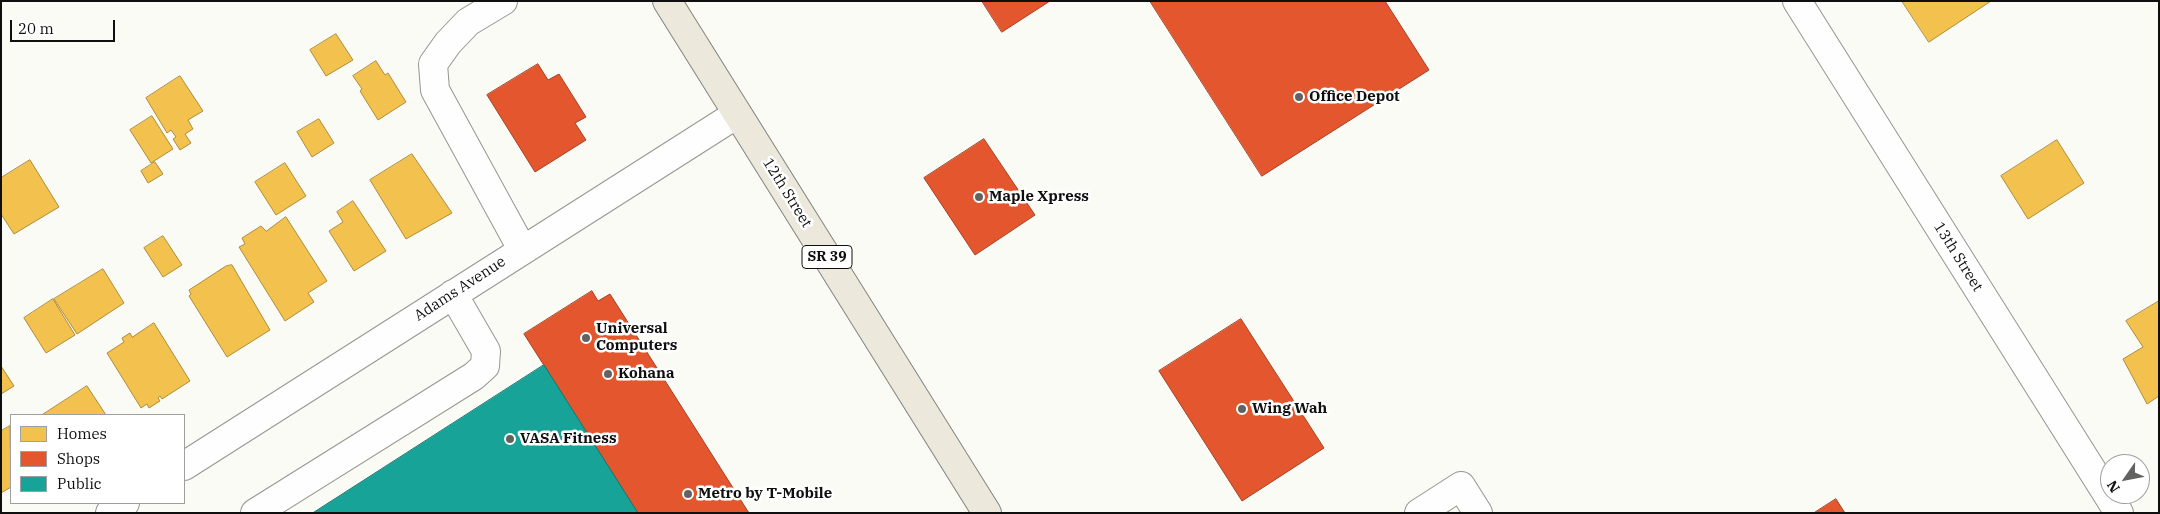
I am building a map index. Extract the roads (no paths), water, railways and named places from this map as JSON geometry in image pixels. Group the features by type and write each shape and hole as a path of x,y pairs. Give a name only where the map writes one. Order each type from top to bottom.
{"main road":[{"name":"12th Street","path":"667,1 987,513"}],"street":[{"path":"503,1 468,22 448,43 434,64 435,90 522,249"},
{"name":"13th Street","path":"1797,1 2119,513"},
{"name":"Adams Avenue","path":"185,465 522,249 737,114"},
{"path":"255,513 474,376 485,366 486,351 452,294"},
{"path":"1418,513 1461,486 1478,513"},
{"path":"110,513 124,504"}],"place":[{"name":"Office Depot","path":"1299,97"},
{"name":"Maple Xpress","path":"979,197"},
{"name":"Universal Computers","path":"586,338"},
{"name":"Kohana","path":"608,374"},
{"name":"Wing Wah","path":"1242,409"},
{"name":"VASA Fitness","path":"510,439"},
{"name":"Metro by T-Mobile","path":"688,494"}]}
